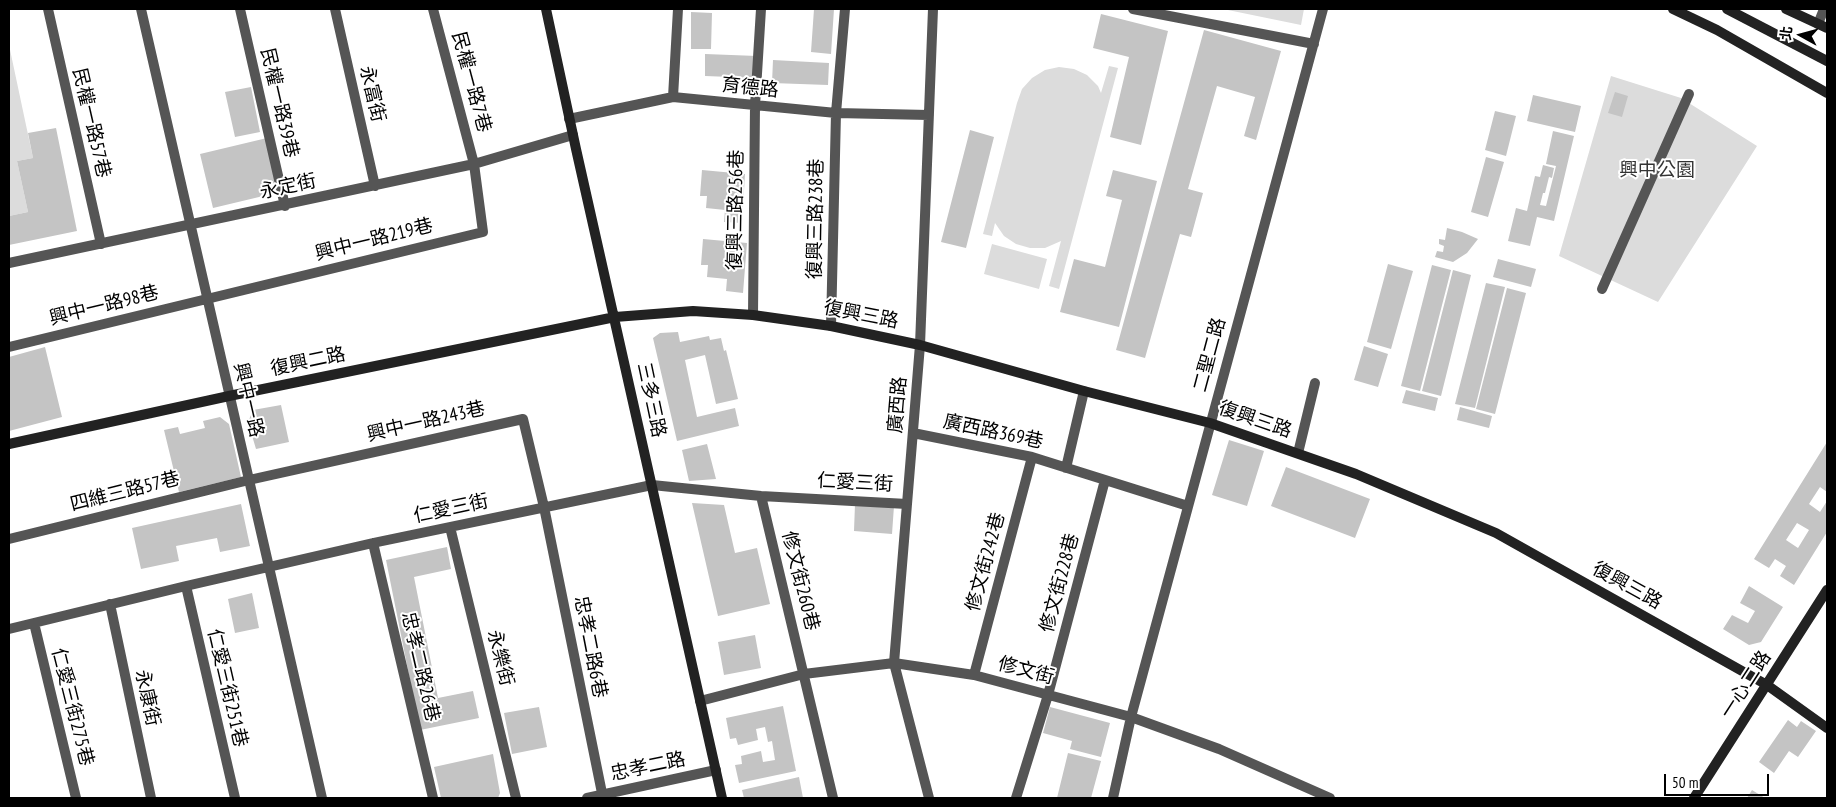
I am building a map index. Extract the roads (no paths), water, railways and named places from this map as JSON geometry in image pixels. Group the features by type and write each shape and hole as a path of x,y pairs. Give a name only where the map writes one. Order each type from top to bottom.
{"street":[{"name":"民權一路57巷","path":"48,9 101,244"},
{"name":"興中一路","path":"141,9 322,798"},
{"name":"民權一路39巷","path":"240,9 285,206"},
{"name":"永富街","path":"335,9 375,186"},
{"name":"民權一路7巷","path":"433,9 474,164"},
{"name":"三多三路","path":"546,9 569,119 722,798"},
{"path":"672,97 678,9"},
{"name":"復興三路256巷","path":"752,315 754,106 761,9"},
{"name":"復興三路238巷","path":"831,326 836,113 845,9"},
{"name":"廣西路","path":"929,798 894,663 920,345 933,9"},
{"path":"1133,9 1314,44"},
{"name":"二聖二路","path":"1113,798 1131,718 1323,9"},
{"path":"1673,9 1717,30 1827,93"},
{"path":"1727,9 1827,61"},
{"path":"1786,9 1822,26 1824,9"},
{"path":"1602,289 1689,94"},
{"name":"育德路","path":"569,119 672,97 836,113 929,115"},
{"name":"永定街","path":"9,264 474,164 573,135"},
{"name":"興中一路219巷","path":"207,298 483,232 474,164"},
{"name":"興中一路98巷","path":"9,347 207,298"},
{"name":"復興三路","path":"615,317 693,311 752,315 831,326 920,345 1084,391 1210,422 1356,474 1496,533 1767,684 1827,728"},
{"name":"復興二路","path":"9,444 230,396 615,317"},
{"path":"1298,453 1315,383"},
{"path":"1066,468 1084,391"},
{"name":"興中一路243巷","path":"249,480 523,419 544,506"},
{"name":"廣西路369巷","path":"913,433 1032,457 1188,506"},
{"name":"修文街242巷","path":"974,675 1032,457"},
{"name":"四維三路57巷","path":"9,539 249,480"},
{"name":"修文街228巷","path":"1016,798 1048,695 1105,480"},
{"name":"仁愛三街","path":"9,629 373,543 652,485 761,496 907,504"},
{"name":"修文街260巷","path":"761,496 833,798"},
{"name":"忠孝二路6巷","path":"544,506 602,797"},
{"name":"永樂街","path":"450,526 516,798"},
{"name":"忠孝二路26巷","path":"373,543 433,798"},
{"name":"仁愛三街251巷","path":"186,586 235,798"},
{"name":"一心二路","path":"1694,798 1827,590"},
{"name":"永康街","path":"110,604 151,798"},
{"name":"仁愛三街275巷","path":"34,623 76,798"},
{"name":"修文街","path":"700,701 804,674 894,663 974,675 1131,718 1219,749 1330,798"},
{"name":"忠孝二路","path":"587,798 602,797 716,770"}],"park label":[{"name":"興中公園","path":"1657,171"}]}
